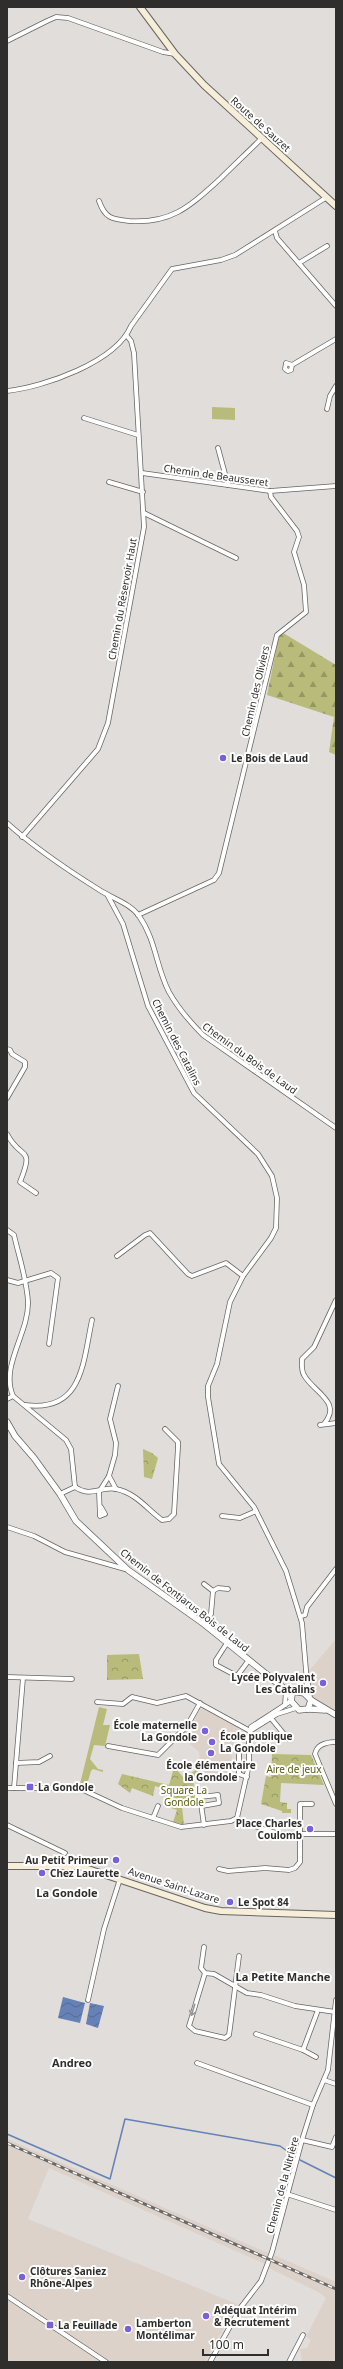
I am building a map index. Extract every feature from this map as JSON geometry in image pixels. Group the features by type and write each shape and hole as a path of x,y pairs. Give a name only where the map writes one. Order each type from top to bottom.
{"main road":[{"name":"Route de Sauzet","path":"140,7 175,54 204,85 336,206"},
{"name":"Avenue Saint-Lazare","path":"7,1866 79,1866 120,1878 205,1908 221,1911 336,1915"}],"street":[{"path":"7,40 56,17 68,18 163,52 175,54"},
{"path":"99,201 103,212 110,218 147,221 175,215 196,202 262,138"},
{"path":"7,391 71,374 118,345 127,336 135,320 172,269 222,260 235,255 327,197"},
{"path":"275,231 277,238 336,306"},
{"path":"299,263 327,246"},
{"name":"Chemin du Réservoir Haut","path":"22,836 98,749 104,735 142,535 144,513 134,353 131,341 127,336"},
{"path":"292,365 336,339"},
{"path":"328,409 330,396 336,386"},
{"path":"84,418 138,435"},
{"path":"218,448 228,485"},
{"name":"Chemin de Beausseret","path":"142,472 270,491 336,486"},
{"path":"109,482 143,492"},
{"name":"Chemin des Oliviers","path":"138,915 214,880 219,873 277,635 306,612 304,585 294,552 299,537 297,531 271,497 270,491"},
{"path":"144,513 236,558"},
{"name":"Chemin du Bois de Laud","path":"7,823 53,860 108,896 123,902 138,915 153,939 169,992 190,1022 203,1035 336,1128"},
{"name":"Chemin des Catalins","path":"108,896 123,924 148,1006 194,1093 258,1154 272,1176 277,1198 276,1228 271,1238 243,1276 230,1302 220,1352 207,1392 220,1464 256,1511 283,1563 301,1616 307,1682"},
{"path":"7,1049 25,1062 25,1067 7,1098"},
{"path":"7,1057 12,1054"},
{"path":"7,1134 14,1146 26,1154 28,1160 20,1182 36,1193"},
{"path":"7,1230 14,1235 28,1302 26,1316 8,1371 8,1389 13,1396 66,1440 71,1449 75,1487"},
{"path":"117,1256 145,1234 150,1233 188,1274 192,1276 226,1263 243,1276"},
{"path":"7,1280 18,1283 25,1282 51,1273 58,1278 49,1344"},
{"path":"336,1300 314,1347 302,1359 302,1373 307,1380 331,1400 334,1413 333,1417 322,1424 336,1423"},
{"path":"25,1405 45,1406 70,1393 79,1379 92,1320"},
{"path":"101,1507 99,1492 110,1476 116,1455 110,1414 118,1386"},
{"path":"7,1399 13,1396"},
{"name":"Chemin de Fontjarus Bois de Laud","path":"7,1422 15,1436 34,1458 60,1494 76,1521 128,1570 204,1624 286,1690"},
{"path":"75,1487 85,1493 116,1489 146,1504 162,1520 172,1517 176,1489 178,1442 164,1429"},
{"path":"110,1476 116,1489"},
{"path":"60,1494 75,1487"},
{"path":"222,1516 240,1518 256,1511"},
{"path":"7,1528 34,1536 65,1552 128,1570"},
{"path":"301,1616 305,1614 307,1607 336,1569"},
{"path":"204,1584 213,1591"},
{"path":"213,1591 218,1588 228,1589"},
{"path":"204,1624 211,1614 213,1591"},
{"path":"298,1609 307,1607"},
{"path":"227,1643 216,1660 216,1665 237,1676 249,1660"},
{"path":"7,1677 72,1679"},
{"path":"14,1788 23,1678"},
{"path":"7,1788 79,1788 122,1808 181,1827 231,1821 237,1818 247,1777 250,1731 258,1722 285,1706 307,1682"},
{"path":"307,1682 310,1698 308,1708"},
{"path":"286,1690 298,1692 310,1698 327,1711 336,1715"},
{"path":"286,1690 296,1708"},
{"path":"285,1706 286,1690"},
{"path":"97,1702 123,1704 132,1697 157,1703 186,1696 250,1731"},
{"path":"108,1746 158,1755 187,1726 200,1703"},
{"path":"250,1731 270,1717 286,1709 296,1708 302,1710 308,1708 327,1711"},
{"path":"270,1717 288,1739"},
{"path":"336,1742 322,1744 317,1748 315,1754 336,1804"},
{"path":"247,1777 239,1774 237,1770 239,1752 249,1745"},
{"path":"16,1763 39,1762 50,1756"},
{"path":"202,1806 219,1803 218,1795 200,1797 204,1825"},
{"path":"219,1869 228,1871 265,1868 289,1870 295,1868 300,1862 300,1804 312,1804"},
{"path":"153,1818 158,1806"},
{"path":"237,1818 242,1822 279,1834 336,1834"},
{"path":"7,1825 65,1853"},
{"path":"88,2000 104,1929 120,1878"},
{"path":"204,1947 201,1968 205,1973 214,1974 247,1993 261,1995 295,2006 335,2012"},
{"path":"205,1973 190,2022 191,2029 221,2038 229,2035 239,1956"},
{"name":"Chemin de la Nitrière","path":"210,2362 241,2306 263,2275 276,2240 302,2140 313,2105 328,2070 336,2000"},
{"path":"303,2050 318,2010"},
{"path":"256,2034 303,2050 316,2057"},
{"path":"197,2063 313,2105"},
{"path":"324,2080 336,2084"},
{"path":"302,2140 332,2147 336,2137"},
{"path":"287,2194 336,2210"},
{"path":"7,2296 106,2362"},
{"path":"289,2362 303,2335"}],"shaded area":[{"name":"Lycée Polyvalent Les Catalins","path":"336,1639 336,1710 317,1702 311,1694 308,1672"},
{"name":"École publique La Gondole","path":"201,1708 237,1725 239,1730 229,1754 232,1756 229,1774 201,1773 199,1752 189,1743 192,1740 184,1733 190,1728"},
{"path":"7,2139 268,2253 265,2264 49,2168 28,2219 237,2304 205,2362 7,2362"},
{"path":"274,2255 336,2282 336,2362 302,2362 300,2349 307,2348 311,2340 306,2337 326,2298 320,2293 269,2268"}],"green space":[{"path":"212,407 235,408 235,420 212,419"},
{"path":"280,631 336,665 336,755 329,752 334,717 267,695"},
{"path":"143,1449 152,1453 158,1458 152,1479 144,1477"},
{"path":"139,1654 143,1679 107,1680 107,1655"},
{"path":"99,1707 107,1709 103,1725 110,1725 105,1746 94,1745 90,1759 98,1769 103,1770 103,1772 93,1769 86,1788 80,1784"},
{"name":"Aire de jeux","path":"272,1754 311,1755 324,1785 281,1783 280,1802 287,1803 287,1809 291,1809 291,1813 282,1813 282,1811 261,1804 266,1776 271,1777"},
{"name":"Square La Gondole","path":"200,1767 201,1777 193,1778 196,1805 182,1807 184,1825 173,1822 177,1810 171,1808 174,1792 155,1786 153,1796 132,1788 130,1793 118,1784 122,1774 169,1785 173,1771 176,1769 184,1778"}],"water":[{"path":"63,1997 85,2003 80,2023 58,2018"},
{"path":"90,2003 104,2006 98,2028 86,2024"}],"waterway":[{"path":"7,2134 110,2179 125,2119 280,2146 294,2156"},
{"path":"300,2160 336,2178"}],"railway":[{"path":"7,2143 336,2289"}],"place":[{"name":"Le Bois de Laud","path":"223,758"},
{"name":"Lycée Polyvalent Les Catalins","path":"323,1683"},
{"name":"École maternelle La Gondole","path":"205,1731"},
{"name":"École publique La Gondole","path":"212,1742"},
{"name":"École élémentaire la Gondole","path":"211,1753"},
{"name":"La Gondole","path":"30,1787"},
{"name":"Place Charles Coulomb","path":"310,1829"},
{"name":"Au Petit Primeur","path":"116,1860"},
{"name":"Chez Laurette","path":"42,1873"},
{"name":"Le Spot 84","path":"230,1902"},
{"name":"Clôtures Saniez Rhône-Alpes","path":"22,2277"},
{"name":"Adéquat Intérim & Recrutement","path":"206,2316"},
{"name":"La Feuillade","path":"50,2325"},
{"name":"Lamberton Montélimar","path":"128,2329"}],"district":[{"name":"La Gondole","path":"67,1893"},
{"name":"La Petite Manche","path":"283,1977"},
{"name":"Andreo","path":"72,2063"}]}
